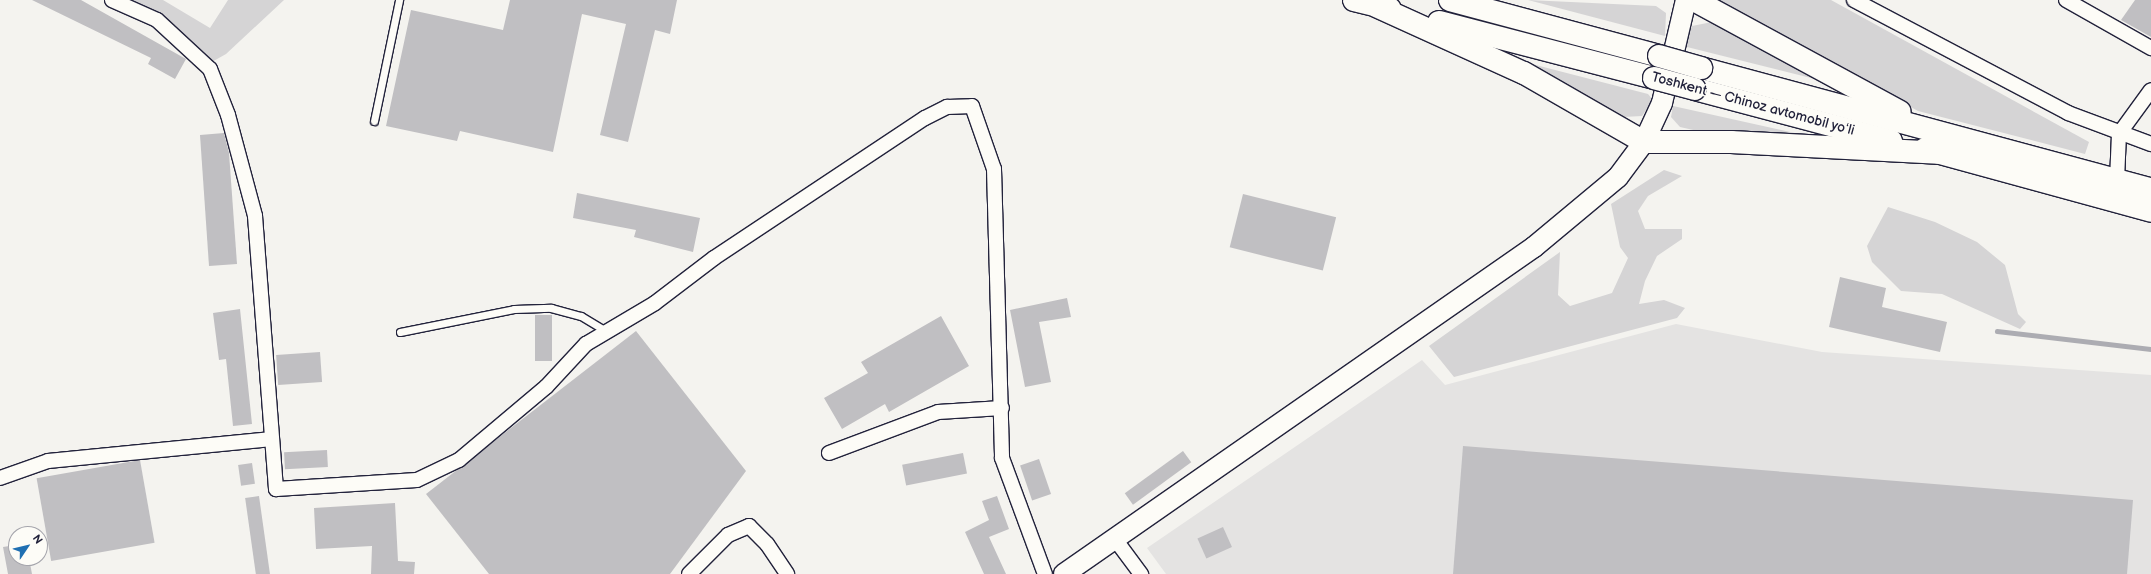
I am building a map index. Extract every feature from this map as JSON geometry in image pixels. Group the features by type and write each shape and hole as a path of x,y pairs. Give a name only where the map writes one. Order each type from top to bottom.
{"highway":[{"name":"Toshkent — Chinoz avtomobil yoʻli","path":"1354,0 1695,89 2117,180 2151,189"},
{"name":"Toshkent — Chinoz avtomobil yoʻli","path":"1450,0 1701,68 1942,143 2151,211"},
{"path":"1694,0 1942,143"},
{"path":"1376,6 1512,67 1655,144 1731,142 1942,143"}],"main road":[{"path":"1064,574 1528,252 1655,144 1662,104 1686,0"}],"street":[{"path":"112,0 156,20 210,68 228,115 256,216 276,489 417,480 459,460 546,388 586,344 655,303 714,258 925,118 947,107 972,106 994,169 1002,408 1002,458 1045,574"},
{"path":"1854,0 2068,112 2118,134 2151,144"},
{"path":"2066,0 2151,48"},
{"path":"2117,180 2118,134 2151,90"},
{"path":"829,453 938,412 1002,408"},
{"path":"0,478 48,461 272,439"},
{"path":"689,574 728,535 749,526 767,544 787,574"},
{"path":"1115,539 1141,574"}],"lane":[{"path":"374,121 399,0"},
{"path":"400,332 514,309 551,308 581,316 606,331"}],"shaded area":[{"path":"127,0 163,0 210,28 228,0 284,0 226,54 210,63"},
{"path":"1528,0 1656,6 1666,13 1665,36"},
{"path":"1717,0 1831,0 2089,142 2085,154 1918,111"},
{"path":"1712,22 1851,88 1683,46 1692,26"},
{"path":"1528,63 1648,94 1653,100 1642,116 1623,117"},
{"path":"1673,106 1822,139 1702,132 1680,127 1671,117"},
{"path":"1664,170 1682,176 1648,196 1638,211 1645,229 1682,229 1682,239 1657,256 1645,281 1639,304 1664,300 1685,308 1677,318 1454,377 1429,346 1560,252 1558,295 1570,306 1612,293 1628,258 1620,247 1611,204"},
{"path":"1888,207 1935,222 1977,242 2005,265 2018,314 2026,322 2020,329 1942,294 1901,291 1872,262 1867,246"},
{"path":"1676,324 1822,352 2151,375 2151,574 1166,574 1147,548 1422,360 1445,385"}],"building":[{"path":"32,0 81,0 186,59 175,79 148,64 151,58"},
{"path":"510,0 677,0 670,34 655,30 628,142 600,135 626,24 582,14 553,152 460,131 457,141 386,126 411,10 503,30"},
{"path":"2135,0 2151,0 2151,37 2121,20"},
{"path":"224,133 229,153 237,264 209,266 200,135"},
{"path":"577,193 700,218 693,252 634,237 636,230 573,218"},
{"path":"1243,194 1336,217 1323,271 1230,247"},
{"path":"1840,277 1886,288 1882,307 1947,322 1940,352 1829,327"},
{"path":"1067,298 1071,317 1039,322 1051,382 1025,387 1010,310"},
{"path":"240,309 252,424 233,426 226,359 219,360 213,313"},
{"path":"535,315 552,315 552,361 535,361"},
{"path":"941,316 969,366 889,412 885,404 842,429 824,398 868,373 861,362"},
{"path":"636,331 746,471 670,574 489,574 426,494"},
{"path":"320,352 322,382 278,385 276,355"},
{"path":"1463,446 2133,500 2127,574 1453,574"},
{"path":"327,450 328,467 285,469 284,452"},
{"path":"1183,451 1191,462 1133,505 1125,493"},
{"path":"963,453 967,474 906,485 902,465"},
{"path":"1039,459 1051,494 1032,500 1020,466"},
{"path":"140,460 155,543 51,561 48,543 48,526 45,526 37,478"},
{"path":"252,463 255,484 241,486 238,465"},
{"path":"259,496 270,574 256,574 245,498"},
{"path":"997,496 1009,529 989,537 1006,574 984,574 965,532 989,520 982,501"},
{"path":"395,503 398,561 415,562 414,574 371,574 372,546 316,549 314,508"},
{"path":"1223,527 1232,547 1206,558 1197,538"},
{"path":"8,546 8,566 30,566 32,574 8,574 3,547"}],"waterway":[{"path":"1997,331 2151,349"}]}
